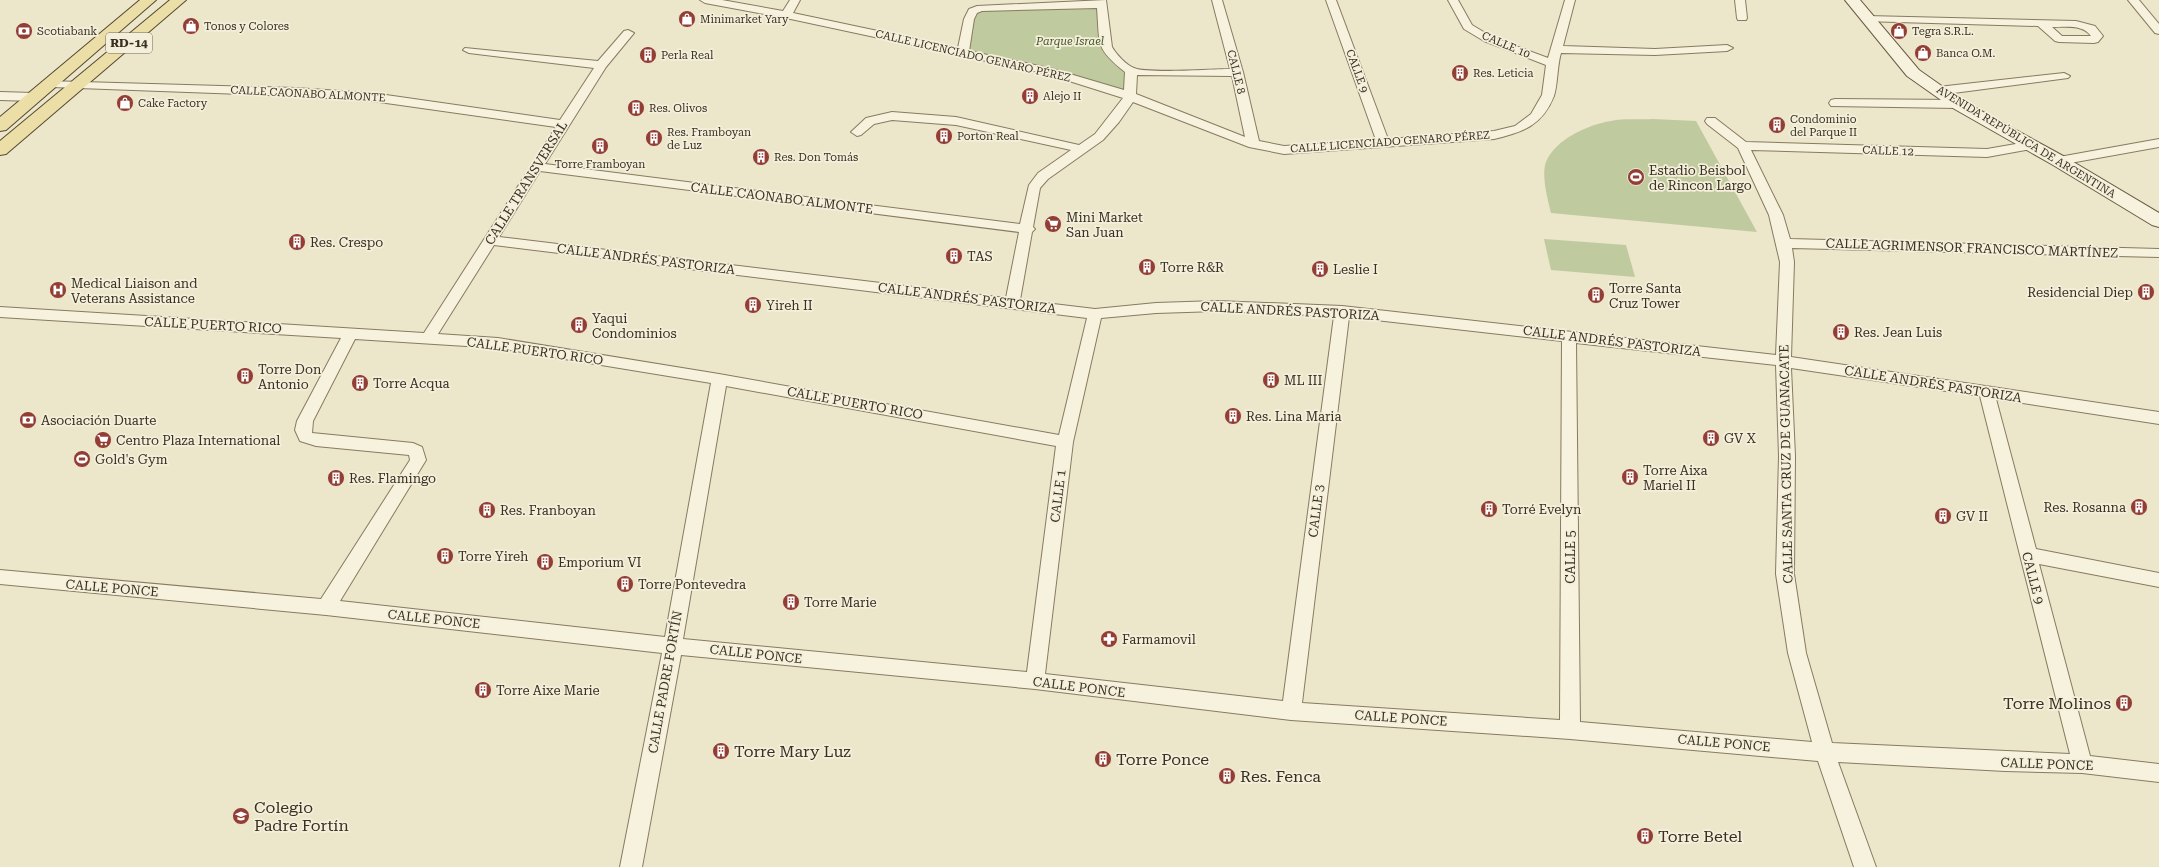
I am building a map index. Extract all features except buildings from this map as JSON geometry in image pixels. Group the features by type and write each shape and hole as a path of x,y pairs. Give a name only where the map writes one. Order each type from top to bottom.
{"main road":[{"name":"RD-14","path":"0,126 149,0"},
{"name":"RD-14","path":"0,150 179,0"},
{"name":"AVENIDA REPÚBLICA DE ARGENTINA","path":"1852,0 1867,20 1913,73 1938,91 1957,104 2033,145 2159,221"}],"street":[{"name":"CALLE LICENCIADO GENARO PÉREZ","path":"705,0 786,15 1049,71 1130,97 1253,144 1284,150 1494,135 1519,129 1536,116 1548,95 1552,63 1570,0"},
{"path":"786,15 795,0"},
{"name":"CALLE 8","path":"1217,0 1237,72 1253,144"},
{"name":"CALLE 9","path":"1331,0 1383,143"},
{"name":"CALLE 10","path":"1453,0 1468,26 1488,39 1552,63"},
{"path":"1740,0 1742,18"},
{"path":"2133,0 2159,31"},
{"path":"963,52 969,19 973,11 981,8 1102,2 1106,47 1119,63 1131,71 1159,73 1237,72"},
{"path":"1867,20 2041,23"},
{"name":"CALLE TRANSVERSAL","path":"429,337 601,65 628,33"},
{"path":"1556,49 1656,52 1727,48"},
{"path":"469,50 601,65"},
{"path":"1012,302 1028,229 1034,188 1043,176 1099,138 1130,97 1131,71"},
{"path":"1938,91 2064,76"},
{"name":"CALLE CAONABO ALMONTE","path":"51,83 296,92 372,97 563,124"},
{"path":"0,96 34,97"},
{"path":"1835,103 1957,104"},
{"path":"857,132 870,121 892,116 956,121 1020,134 1081,150"},
{"name":"CALLE SANTA CRUZ DE GUANACATE","path":"1711,121 1743,146 1776,216 1784,243 1787,262 1784,361 1787,456 1785,574 1796,653 1825,752 1865,867"},
{"path":"2059,161 2159,143"},
{"name":"CALLE 12","path":"1743,146 1987,153 2033,145"},
{"name":"CALLE CAONABO ALMONTE","path":"537,167 1028,229"},
{"name":"CALLE ANDRÉS PASTORIZA","path":"490,240 1012,302 1095,314 1156,308 1217,306 1342,311 1784,361 2159,418"},
{"name":"CALLE AGRIMENSOR FRANCISCO MARTÍNEZ","path":"1784,243 2159,254"},
{"name":"CALLE 3","path":"1291,711 1342,311"},
{"name":"CALLE PUERTO RICO","path":"0,312 429,337 498,343 719,379 1065,442"},
{"name":"CALLE 1","path":"1035,681 1065,442 1095,314"},
{"path":"326,607 418,460 416,451 413,450 316,440 306,437 303,430 305,421 351,333"},
{"name":"CALLE 5","path":"1569,336 1570,730"},
{"name":"CALLE PADRE FORTÍN","path":"631,867 673,646 719,379"},
{"name":"CALLE 9","path":"1987,392 2027,554 2082,764"},
{"path":"2027,554 2159,580"},
{"name":"CALLE PONCE","path":"0,578 326,607 673,646 1035,681 1291,711 1570,730 1825,752 2005,762 2082,764 2159,773"}],"green space":[{"name":"Parque Israel","path":"1102,5 1106,47 1131,71 1130,97 1119,92 963,52 973,11"},
{"name":"Estadio Beisbol de Rincon Largo","path":"1653,119 1696,121 1757,232 1551,213 1544,174 1546,162 1557,146 1573,134 1602,123 1616,120"},
{"path":"1544,239 1626,245 1635,277 1551,270"}],"place":[{"name":"Minimarket Yary","path":"687,19"},
{"name":"Tonos y Colores","path":"191,26"},
{"name":"Scotiabank","path":"24,31"},
{"name":"Tegra S.R.L.","path":"1899,31"},
{"name":"Banca O.M.","path":"1923,53"},
{"name":"Perla Real","path":"648,55"},
{"name":"Res. Leticia","path":"1460,73"},
{"name":"Alejo II","path":"1030,96"},
{"name":"Cake Factory","path":"125,103"},
{"name":"Res. Olivos","path":"636,108"},
{"name":"Condominio del Parque II","path":"1777,125"},
{"name":"Porton Real","path":"944,136"},
{"name":"Res. Framboyan de Luz","path":"654,138"},
{"name":"Torre Framboyan","path":"600,146"},
{"name":"Res. Don Tomás","path":"761,157"},
{"name":"Estadio Beisbol de Rincon Largo","path":"1636,177"},
{"name":"Mini Market San Juan","path":"1053,224"},
{"name":"Res. Crespo","path":"297,242"},
{"name":"TAS","path":"954,256"},
{"name":"Torre R&R","path":"1147,267"},
{"name":"Leslie I","path":"1320,269"},
{"name":"Medical Liaison and Veterans Assistance","path":"58,290"},
{"name":"Residencial Diep","path":"2146,292"},
{"name":"Torre Santa Cruz Tower","path":"1596,295"},
{"name":"Yireh II","path":"753,305"},
{"name":"Yaqui Condominios","path":"579,325"},
{"name":"Res. Jean Luis","path":"1841,332"},
{"name":"Torre Don Antonio","path":"245,376"},
{"name":"ML III","path":"1271,380"},
{"name":"Torre Acqua","path":"360,383"},
{"name":"Res. Lina Maria","path":"1233,416"},
{"name":"Asociación Duarte","path":"28,420"},
{"name":"GV X","path":"1711,438"},
{"name":"Centro Plaza International","path":"103,440"},
{"name":"Gold's Gym","path":"82,459"},
{"name":"Torre Aixa Mariel II","path":"1630,477"},
{"name":"Res. Flamingo","path":"336,478"},
{"name":"Res. Rosanna","path":"2139,507"},
{"name":"Torré Evelyn","path":"1489,509"},
{"name":"Res. Franboyan","path":"487,510"},
{"name":"GV II","path":"1943,516"},
{"name":"Torre Yireh","path":"445,556"},
{"name":"Emporium VI","path":"545,562"},
{"name":"Torre Pontevedra","path":"625,584"},
{"name":"Torre Marie","path":"791,602"},
{"name":"Farmamovil","path":"1109,639"},
{"name":"Torre Aixe Marie","path":"483,690"},
{"name":"Torre Molinos","path":"2124,703"},
{"name":"Torre Mary Luz","path":"721,751"},
{"name":"Torre Ponce","path":"1103,759"},
{"name":"Res. Fenca","path":"1227,776"},
{"name":"Colegio Padre Fortín","path":"241,816"},
{"name":"Torre Betel","path":"1645,836"}]}
